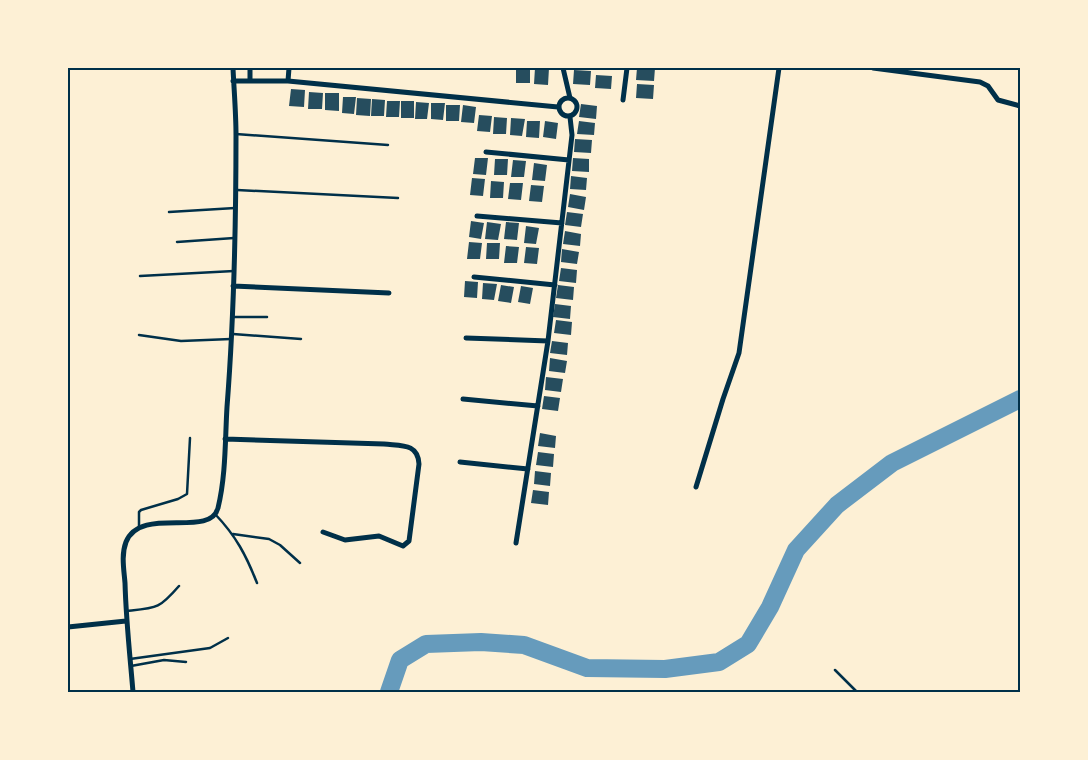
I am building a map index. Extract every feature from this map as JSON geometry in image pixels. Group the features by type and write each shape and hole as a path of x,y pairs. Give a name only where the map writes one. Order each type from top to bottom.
{"street":[{"path":"133,692 126,621 124,554 126,542 139,527 162,523 200,522 215,514 218,510 223,478 233,317 236,134 234,68"},
{"path":"250,68 250,81"},
{"path":"288,81 289,68"},
{"path":"563,68 570,98 576,103 577,108 574,115 570,117"},
{"path":"623,100 627,68"},
{"path":"696,487 739,353 779,68"},
{"path":"873,68 980,82 988,86 998,100 1020,106"},
{"path":"234,82 288,81 558,107"},
{"path":"558,107 562,100 570,98"},
{"path":"558,107 562,115 570,117"},
{"path":"516,543 555,286 572,135 570,117"},
{"path":"486,152 569,160"},
{"path":"477,216 562,223"},
{"path":"474,277 555,286"},
{"path":"234,286 389,293"},
{"path":"466,338 548,341"},
{"path":"462,399 538,406"},
{"path":"225,439 384,444 405,446 413,448 417,452 420,464 409,541 403,546 379,536 346,540 323,532"},
{"path":"460,462 528,469"},
{"path":"68,627 126,621"}],"lane":[{"path":"236,134 388,145"},
{"path":"235,190 398,198"},
{"path":"169,212 235,208"},
{"path":"177,242 234,238"},
{"path":"140,276 234,271"},
{"path":"233,317 267,317"},
{"path":"139,335 181,341 232,337 301,339"},
{"path":"139,527 139,512 141,510 178,499 187,494 190,438"},
{"path":"215,514 234,534 247,556 257,583"},
{"path":"234,534 269,539 280,545 300,563"},
{"path":"126,611 150,609 160,606 179,586"},
{"path":"130,659 210,648 228,638"},
{"path":"131,666 164,660 186,662"},
{"path":"835,670 857,692"}],"building":[{"path":"516,68 530,68 530,83 516,83"},
{"path":"535,68 549,68 548,85 534,84"},
{"path":"637,68 655,68 654,81 636,80"},
{"path":"574,70 591,71 590,85 573,84"},
{"path":"596,75 612,76 611,89 595,88"},
{"path":"637,84 654,85 653,99 636,98"},
{"path":"291,89 305,90 304,107 289,106"},
{"path":"309,92 323,93 322,109 308,109"},
{"path":"325,93 339,93 339,111 325,110"},
{"path":"343,97 356,97 354,114 342,113"},
{"path":"357,98 371,99 370,116 356,115"},
{"path":"372,99 385,100 384,116 371,116"},
{"path":"387,101 400,101 399,117 386,117"},
{"path":"401,101 414,101 414,118 401,118"},
{"path":"416,102 429,103 427,119 415,119"},
{"path":"431,103 445,103 443,120 431,119"},
{"path":"581,104 597,106 596,119 579,117"},
{"path":"446,105 460,105 459,121 446,121"},
{"path":"463,105 476,107 474,123 461,122"},
{"path":"479,115 492,116 490,132 477,131"},
{"path":"494,117 507,118 506,134 493,134"},
{"path":"511,118 525,119 522,136 510,135"},
{"path":"527,121 540,121 539,138 526,137"},
{"path":"545,121 558,123 556,139 543,137"},
{"path":"579,121 595,123 594,135 577,134"},
{"path":"575,139 592,140 591,153 574,152"},
{"path":"475,158 488,158 486,175 473,174"},
{"path":"573,158 589,159 589,172 572,171"},
{"path":"495,159 508,159 507,175 494,175"},
{"path":"513,160 526,161 524,177 511,177"},
{"path":"534,163 547,165 545,181 532,180"},
{"path":"571,176 587,178 586,190 570,189"},
{"path":"472,178 485,179 483,196 470,195"},
{"path":"491,181 504,182 503,198 490,198"},
{"path":"510,183 523,183 521,200 508,199"},
{"path":"531,185 544,186 542,202 529,201"},
{"path":"570,194 586,197 584,210 568,207"},
{"path":"567,212 583,214 581,227 565,225"},
{"path":"471,221 484,223 481,239 469,237"},
{"path":"487,222 501,224 498,240 485,239"},
{"path":"506,222 519,223 517,240 504,239"},
{"path":"526,226 539,228 536,244 524,243"},
{"path":"565,231 581,234 580,246 563,244"},
{"path":"469,242 482,243 480,259 467,259"},
{"path":"487,243 500,243 499,259 486,259"},
{"path":"506,246 519,247 517,263 504,263"},
{"path":"526,247 539,248 537,264 524,263"},
{"path":"562,249 579,252 577,264 561,262"},
{"path":"561,268 577,270 576,283 559,281"},
{"path":"465,281 478,282 477,298 464,297"},
{"path":"483,283 497,284 494,300 482,299"},
{"path":"501,285 514,287 511,303 498,301"},
{"path":"558,285 574,287 573,300 556,298"},
{"path":"521,286 533,288 530,304 518,302"},
{"path":"555,304 571,306 570,319 553,317"},
{"path":"556,320 572,322 571,335 554,333"},
{"path":"552,341 568,343 567,355 550,353"},
{"path":"550,358 567,361 565,373 549,371"},
{"path":"546,377 563,379 561,392 545,390"},
{"path":"544,396 560,398 558,411 542,409"},
{"path":"540,433 556,436 555,448 538,446"},
{"path":"538,452 554,454 553,467 536,465"},
{"path":"535,471 551,473 550,486 534,484"},
{"path":"533,490 549,492 548,505 531,503"}],"waterway":[{"path":"389,692 400,660 426,644 481,642 524,645 587,668 665,669 719,662 748,644 770,607 796,550 837,505 892,463 1020,399"}]}
